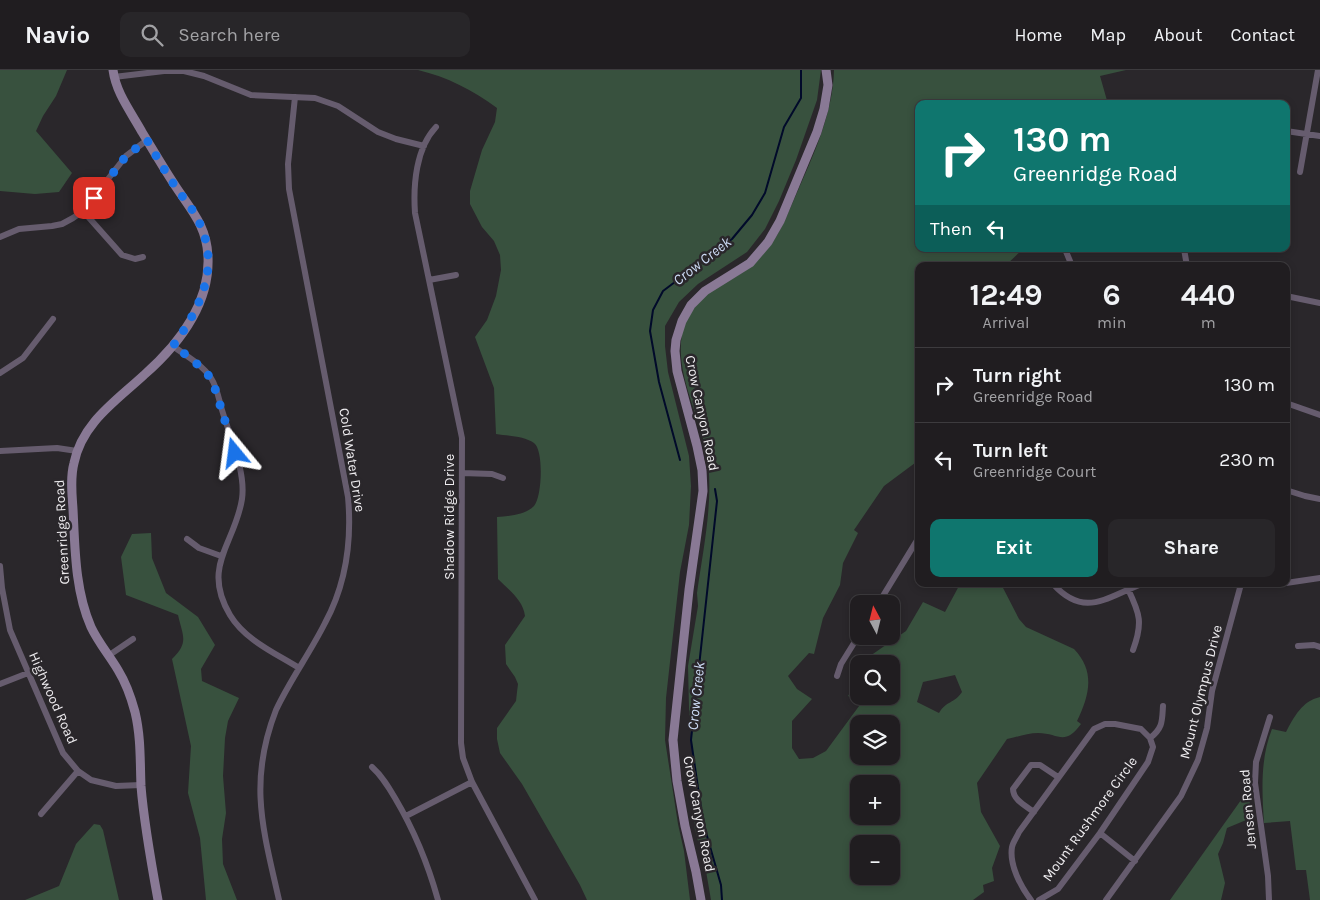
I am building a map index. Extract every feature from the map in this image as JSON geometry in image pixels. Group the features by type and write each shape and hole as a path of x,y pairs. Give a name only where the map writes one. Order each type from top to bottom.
{"street":[{"name":"Crow Canyon Road","path":"701,900 677,781 673,740 689,590 703,491 702,470 697,446 677,371 676,340 682,321 691,305 705,291 750,263 768,242 780,220 817,132 824,109 828,85 826,70"},
{"path":"1300,172 1318,70"},
{"path":"113,73 184,71 204,76 251,95 315,98 338,106 378,132 424,146"},
{"name":"Greenridge Road","path":"113,73 119,92 176,188 197,217 206,241 208,256 208,273 202,297 190,320 173,346 96,419 77,451 72,478 79,588 89,623 125,682 136,715 146,830 158,900"},
{"name":"Cold Water Drive","path":"279,900 262,823 260,774 263,750 269,727 283,694 326,623 336,598 345,570 350,526 348,497 289,189 288,164 295,98"},
{"name":"Shadow Ridge Drive","path":"436,126 429,134 424,146 416,175 414,194 415,213 462,438 460,729 463,758 472,782 535,900"},
{"path":"1290,132 1320,136"},
{"path":"0,237 19,228 62,224 83,211 126,156 147,140"},
{"path":"83,211 122,255 135,259 143,257"},
{"path":"429,280 456,275"},
{"path":"1290,297 1320,303"},
{"path":"0,373 23,358 53,319"},
{"path":"173,346 191,358 212,379 241,472 242,486 239,510 221,556 219,576 224,602 241,630 265,648 299,668"},
{"path":"1290,404 1320,415"},
{"path":"0,451 57,448 77,451"},
{"path":"462,473 492,474 503,478"},
{"path":"1290,491 1320,500"},
{"path":"187,539 199,548 221,556"},
{"path":"884,595 915,544"},
{"name":"Highwood Road","path":"0,566 8,623 63,753 78,771 91,780 107,785 141,785"},
{"path":"1290,583 1320,578"},
{"path":"1056,587 1066,597 1079,602 1103,601 1134,587"},
{"name":"Mount Olympus Drive","path":"1106,900 1136,861 1181,796 1198,760 1207,728 1212,691 1240,587"},
{"path":"1128,589 1138,612 1140,622 1140,632 1133,650"},
{"path":"108,656 134,639"},
{"path":"837,676 841,664 853,645"},
{"path":"1298,646 1320,646"},
{"path":"0,684 28,673"},
{"path":"1150,738 1158,732 1162,724 1163,706"},
{"name":"Jensen Road","path":"1269,900 1268,876 1255,782 1256,762 1270,717"},
{"name":"Mount Rushmore Circle","path":"1031,900 1022,888 1013,861 1012,847 1019,832 1094,729 1105,724 1115,724 1141,729 1150,738 1152,747 1148,762 1100,833 1058,889 1039,900"},
{"path":"1034,812 1016,798 1013,793 1014,789 1031,765 1040,764 1058,777"},
{"path":"372,767 381,774 406,816 429,869 438,900"},
{"path":"41,814 78,771"},
{"path":"406,816 472,782"},
{"path":"1100,833 1136,861"}],"green space":[{"path":"0,70 67,70 56,96 36,131 72,173 59,192 35,194 0,191"},
{"path":"418,70 821,70 817,100 796,160 765,229 747,252 698,284 679,302 665,326 668,372 689,456 691,486 689,525 680,572 666,698 665,740 684,851 690,900 587,900 522,784 500,753 497,728 516,701 518,684 506,664 505,645 525,616 518,600 498,579 497,517 522,513 534,506 539,494 541,464 537,447 534,443 521,438 496,434 494,388 475,337 487,320 496,296 501,270 500,255 494,241 482,227 470,204 470,191 482,150 495,122 497,108 479,95 459,85 439,76"},
{"path":"834,70 1126,70 1100,76 1107,100 915,100 915,252 1020,252 1009,262 915,262 915,463 884,486 854,530 858,533 843,563 840,585 823,618 814,654 809,653 788,676 797,689 812,699 792,721 792,748 799,759 813,758 826,751 850,718 850,765 900,765 900,715 852,715 860,705 900,705 900,655 871,655 886,645 900,645 900,635 906,631 923,602 945,612 958,587 1003,587 1019,619 1026,627 1074,649 1081,658 1088,675 1085,702 1077,721 1081,724 1075,731 1065,737 1038,733 1007,739 977,783 981,812 1000,846 992,868 994,881 983,885 984,892 973,900 711,900 706,871 694,826 696,802 688,666 698,606 697,593 707,528 709,478 705,444 683,373 682,337 686,319 704,296 712,289 749,268 770,246 778,234 815,150 826,119 833,86","holes":["955,675 962,692 939,713 917,702 923,682"]},
{"path":"151,533 152,558 166,593 198,617 215,645 201,669 202,681 239,698 228,721 225,738 223,776 226,813 222,839 223,864 237,900 206,900 200,838 188,793 191,746 172,659 183,643 183,634 178,615 126,595 121,557 132,534"},
{"path":"1320,697 1320,900 1310,900 1306,870 1296,870 1290,821 1264,823 1263,776 1265,752 1272,729 1286,732 1303,706"},
{"path":"1246,793 1249,793 1251,818 1227,828 1218,854 1225,883 1221,900 1170,900"},
{"path":"94,824 100,825 103,830 119,900 25,900 59,886 76,844"}],"waterway":[{"name":"Crow Creek","path":"680,460 659,382 650,331 653,310 663,291 732,239 752,215 765,193 784,127 801,98 801,70"},
{"name":"Crow Creek","path":"715,489 717,501 691,740 703,822 721,885 722,900"}],"route":[{"path":"94,198 126,156 147,140 176,188 197,217 206,241 208,273 205,289 198,305 173,346 191,358 212,379 235,453"}]}
